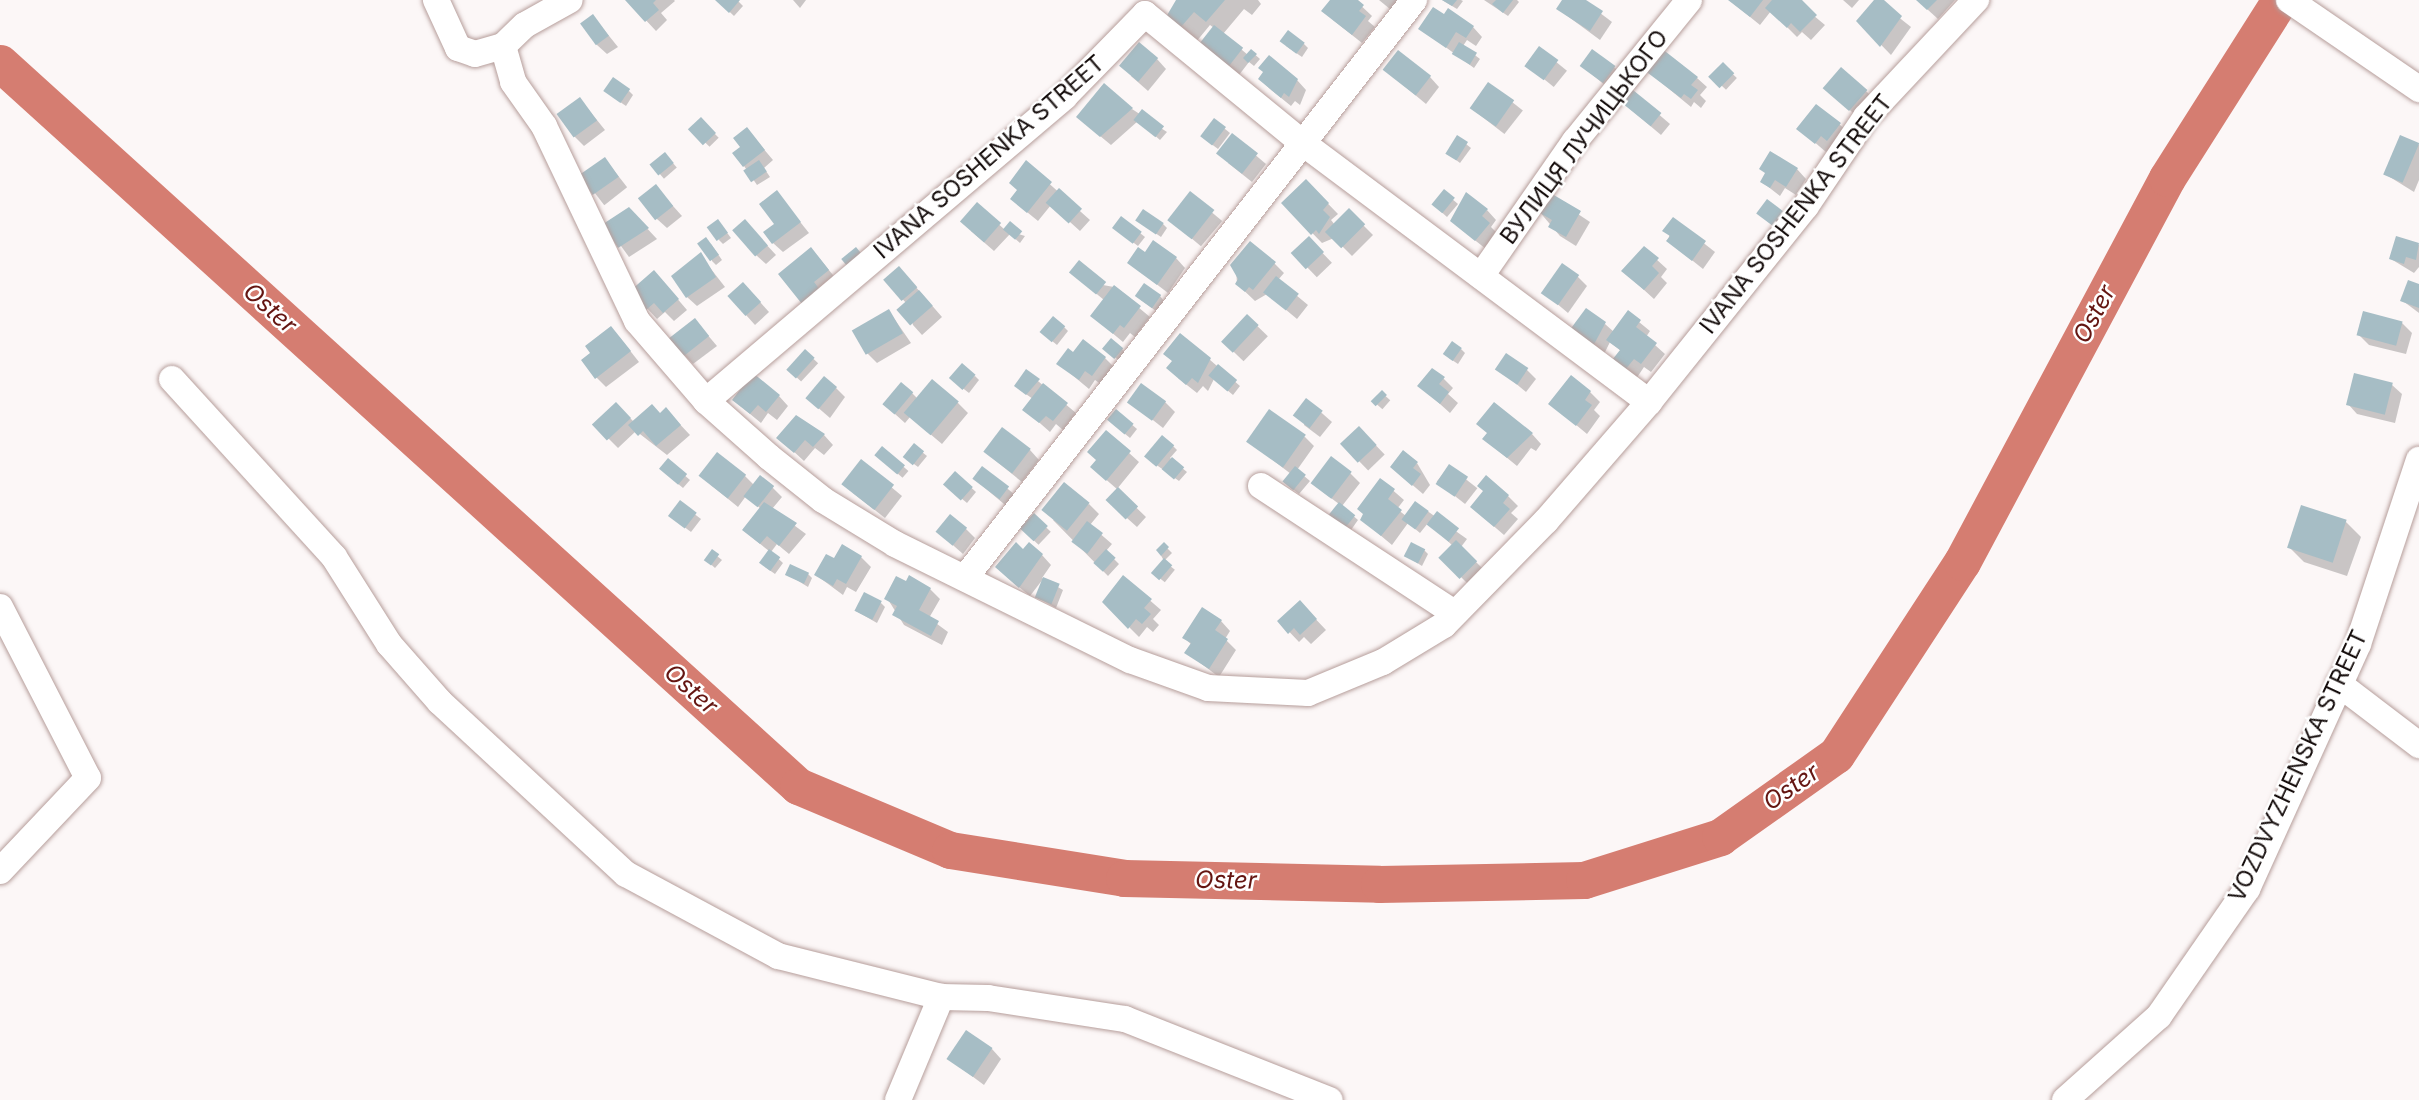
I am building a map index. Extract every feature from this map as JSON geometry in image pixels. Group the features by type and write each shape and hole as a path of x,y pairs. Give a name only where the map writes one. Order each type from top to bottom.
{"street":[{"path":"436,0 458,48 475,54 503,46 525,25 570,0"},
{"path":"965,578 1414,0"},
{"name":"ВУЛИЦЯ ЛУЧИЦЬКОГО","path":"1481,276 1575,141 1689,0"},
{"name":"IVANA SOSHENKA STREET","path":"503,46 513,82 544,126 637,321 706,401 823,500 895,544 1130,660 1208,688 1308,693 1383,662 1444,625 1546,521 1649,402 1806,206 1866,117 1976,0"},
{"path":"2289,0 2419,89"},
{"name":"IVANA SOSHENKA STREET","path":"706,401 1064,97 1145,15 1304,144 1649,402"},
{"path":"172,379 326,547 389,644 440,702 626,874 778,956 941,997 988,998 1125,1020 1330,1100"},
{"name":"VOZDVYZHENSKA STREET","path":"2065,1100 2159,1017 2247,889 2358,644 2419,460"},
{"path":"1261,486 1454,613"},
{"path":"0,607 89,778 0,871"},
{"path":"2339,684 2419,746"},
{"path":"898,1100 941,997"}],"building":[{"path":"625,0 656,0 653,3 659,10 645,22"},
{"path":"715,0 740,0 729,13"},
{"path":"1176,0 1225,0 1206,22 1194,12 1180,28 1166,17"},
{"path":"1330,0 1358,0 1364,5 1359,11 1366,16 1352,35 1321,11"},
{"path":"1442,0 1457,0 1452,6"},
{"path":"1496,0 1513,0 1503,13 1492,4"},
{"path":"1562,0 1586,0 1603,11 1590,31 1556,9"},
{"path":"1728,0 1763,0 1750,17"},
{"path":"1772,0 1802,0 1817,15 1800,32 1791,23 1787,28 1765,8"},
{"path":"1874,0 1884,0 1902,16 1880,47 1856,21"},
{"path":"1916,0 1937,0 1927,10"},
{"path":"1433,7 1444,14 1448,8 1474,26 1466,38 1456,32 1446,48 1418,29"},
{"path":"593,14 609,36 596,45 580,23"},
{"path":"1214,25 1243,48 1229,66 1200,43"},
{"path":"1288,30 1305,43 1296,54 1280,41"},
{"path":"1139,42 1158,58 1138,82 1119,66"},
{"path":"1459,42 1477,53 1470,65 1452,54"},
{"path":"1539,46 1558,60 1544,80 1524,66"},
{"path":"1661,48 1698,77 1691,85 1698,90 1691,99 1684,94 1681,98 1644,70"},
{"path":"1251,49 1257,54 1248,63 1243,58"},
{"path":"1592,49 1615,66 1603,83 1580,66"},
{"path":"1398,50 1431,76 1416,96 1383,70"},
{"path":"1269,55 1298,79 1289,97 1284,93 1281,98 1258,79 1263,72 1258,68"},
{"path":"1723,62 1734,73 1719,88 1708,77"},
{"path":"1841,67 1867,90 1849,111 1823,88"},
{"path":"613,77 630,89 620,103 603,91"},
{"path":"1488,82 1514,100 1496,127 1470,108"},
{"path":"1104,83 1133,108 1100,137 1076,117"},
{"path":"1628,86 1661,113 1651,126 1617,99"},
{"path":"580,97 597,120 574,138 557,114"},
{"path":"1816,104 1841,123 1827,141 1821,136 1815,144 1796,129"},
{"path":"1142,109 1164,126 1155,137 1133,120"},
{"path":"701,117 716,133 703,145 688,129"},
{"path":"1214,118 1226,127 1212,145 1200,136"},
{"path":"747,127 765,150 743,167 732,153 740,147 733,138"},
{"path":"1232,133 1258,153 1242,174 1216,153"},
{"path":"1457,135 1468,142 1456,161 1445,154"},
{"path":"2400,135 2419,143 2403,183 2383,175"},
{"path":"1770,151 1798,168 1786,187 1775,180 1770,188 1760,182 1765,173 1759,169"},
{"path":"665,152 674,163 658,175 649,165"},
{"path":"605,157 619,177 593,195 579,175"},
{"path":"759,160 767,172 751,182 743,171"},
{"path":"1026,160 1052,182 1027,213 1010,199 1017,190 1009,183"},
{"path":"1306,179 1329,203 1323,210 1330,217 1319,234 1316,230 1311,235 1281,203"},
{"path":"656,184 673,206 655,220 638,198"},
{"path":"1059,188 1082,209 1069,224 1046,203"},
{"path":"1444,189 1455,198 1442,213 1431,205"},
{"path":"777,190 801,222 772,244 763,232 774,224 759,204"},
{"path":"1190,191 1214,210 1192,239 1167,220"},
{"path":"1547,191 1581,211 1566,237 1548,227 1552,220 1535,210"},
{"path":"1466,192 1488,209 1482,216 1490,223 1475,241 1450,221"},
{"path":"1767,199 1784,212 1773,226 1756,213"},
{"path":"977,202 1001,223 984,243 960,222"},
{"path":"629,207 649,228 618,248 603,224"},
{"path":"1349,208 1365,224 1341,248 1325,232"},
{"path":"1143,209 1164,223 1156,235 1135,221"},
{"path":"1121,216 1142,232 1133,244 1112,228"},
{"path":"1673,217 1706,241 1692,261 1666,241 1670,236 1662,231"},
{"path":"718,219 728,233 717,241 707,227"},
{"path":"745,219 768,245 755,257 732,230"},
{"path":"1010,221 1022,231 1015,240 1003,229"},
{"path":"1309,236 1324,252 1306,269 1291,253"},
{"path":"2396,236 2419,243 2416,260 2406,257 2404,264 2389,259"},
{"path":"706,237 719,255 710,261 697,243"},
{"path":"1153,240 1177,257 1157,285 1127,263 1138,247 1145,252"},
{"path":"1250,241 1276,262 1253,290 1249,287 1245,292 1235,284 1238,279 1230,265"},
{"path":"1644,246 1659,258 1652,266 1659,273 1644,290 1621,271"},
{"path":"811,247 829,270 814,282 820,290 802,304 778,274"},
{"path":"856,247 865,258 850,270 841,259"},
{"path":"701,252 716,277 686,298 671,276"},
{"path":"1079,260 1106,282 1096,294 1069,272"},
{"path":"1562,263 1579,275 1558,305 1541,293"},
{"path":"899,266 917,287 902,301 883,280"},
{"path":"654,270 679,299 663,313 654,303 646,310 630,291"},
{"path":"1276,276 1299,294 1286,310 1263,293"},
{"path":"2408,280 2419,284 2419,308 2400,301"},
{"path":"743,282 761,302 745,316 727,296"},
{"path":"1144,283 1161,295 1152,308 1135,296"},
{"path":"1114,285 1141,306 1124,328 1120,325 1113,334 1090,316"},
{"path":"919,290 933,306 910,326 896,310"},
{"path":"1586,308 1606,322 1592,348 1569,331"},
{"path":"889,309 903,333 866,355 852,330"},
{"path":"1628,310 1641,320 1636,327 1657,343 1641,364 1634,359 1625,370 1612,360 1620,350 1606,340"},
{"path":"2363,311 2403,322 2396,346 2357,335"},
{"path":"1247,314 1259,325 1233,353 1221,342"},
{"path":"1053,316 1065,326 1052,342 1040,332"},
{"path":"695,318 709,336 683,356 669,338"},
{"path":"611,326 631,351 595,379 581,360 590,353 585,346"},
{"path":"1180,333 1211,358 1198,383 1192,378 1186,385 1166,368 1172,361 1163,354"},
{"path":"1111,338 1123,348 1114,359 1102,349"},
{"path":"1083,339 1106,357 1092,376 1085,371 1079,380 1056,364 1068,348 1073,352"},
{"path":"1452,341 1462,348 1453,361 1443,354"},
{"path":"805,349 815,358 796,379 786,370"},
{"path":"1506,353 1528,368 1517,385 1495,370"},
{"path":"962,363 976,375 962,390 949,378"},
{"path":"1218,364 1237,380 1228,392 1208,375"},
{"path":"1432,368 1445,377 1439,384 1449,392 1440,404 1417,386"},
{"path":"1026,369 1040,379 1026,395 1014,386"},
{"path":"753,373 780,395 766,412 758,405 750,414 732,400"},
{"path":"2354,373 2393,383 2385,415 2346,405"},
{"path":"1571,375 1591,391 1585,400 1592,405 1576,426 1548,404"},
{"path":"824,376 837,387 818,409 805,398"},
{"path":"932,379 959,401 931,435 904,413"},
{"path":"901,382 913,392 895,414 882,404"},
{"path":"1043,383 1068,403 1053,421 1046,416 1039,423 1022,410"},
{"path":"1141,383 1166,401 1152,421 1127,402"},
{"path":"1382,390 1387,395 1376,406 1371,401"},
{"path":"1306,398 1323,411 1310,428 1293,416"},
{"path":"616,402 631,418 607,441 592,425"},
{"path":"1494,402 1533,433 1507,458 1482,439 1487,433 1476,424"},
{"path":"652,404 660,413 666,407 681,425 656,446 643,431 638,436 628,425"},
{"path":"1116,409 1134,424 1125,435 1107,420"},
{"path":"1269,409 1306,435 1283,468 1246,442"},
{"path":"796,415 825,434 813,447 805,440 794,453 776,438"},
{"path":"1359,426 1377,445 1358,463 1340,444"},
{"path":"1002,427 1031,449 1012,473 983,452"},
{"path":"1106,430 1131,451 1106,481 1090,467 1096,460 1087,452"},
{"path":"1162,435 1174,445 1156,467 1144,456"},
{"path":"914,443 924,451 913,465 903,457"},
{"path":"882,446 905,465 897,474 874,455"},
{"path":"1403,450 1418,462 1413,468 1421,474 1412,486 1390,467"},
{"path":"717,452 746,475 728,498 699,476"},
{"path":"1331,456 1352,472 1331,499 1311,483"},
{"path":"1172,457 1184,467 1174,480 1162,469"},
{"path":"668,458 687,474 678,485 659,469"},
{"path":"861,459 894,485 874,510 841,484"},
{"path":"1449,464 1468,477 1455,497 1436,484"},
{"path":"982,466 1009,486 1000,499 972,479"},
{"path":"1295,466 1306,475 1293,490 1282,482"},
{"path":"955,471 973,487 961,500 943,484"},
{"path":"760,475 774,486 758,507 743,496"},
{"path":"1486,475 1509,495 1503,503 1510,509 1494,527 1470,507 1483,491 1477,486"},
{"path":"1380,478 1395,489 1388,499 1402,510 1381,536 1360,520 1363,514 1357,509"},
{"path":"1064,482 1090,503 1067,531 1041,510"},
{"path":"1118,487 1138,506 1126,519 1105,500"},
{"path":"680,500 697,513 685,529 668,516"},
{"path":"1415,501 1429,511 1415,530 1401,520"},
{"path":"764,502 797,523 779,546 767,536 760,544 742,530"},
{"path":"1339,502 1355,515 1345,528 1329,514"},
{"path":"2301,505 2347,520 2333,563 2287,548"},
{"path":"1437,511 1459,528 1449,542 1427,524"},
{"path":"1034,513 1048,526 1034,541 1020,528"},
{"path":"950,514 967,528 953,546 936,532"},
{"path":"1087,521 1103,533 1087,554 1071,542"},
{"path":"1456,540 1477,561 1460,579 1438,558"},
{"path":"1016,542 1023,549 1029,542 1043,554 1019,588 995,567"},
{"path":"1164,542 1169,547 1161,556 1156,550"},
{"path":"1411,542 1425,549 1418,564 1404,556"},
{"path":"842,544 862,556 846,584 837,579 833,586 814,575 826,554 834,558"},
{"path":"712,549 719,554 711,566 704,560"},
{"path":"769,549 780,557 770,571 759,563"},
{"path":"1106,549 1116,558 1103,572 1093,563"},
{"path":"1164,558 1172,565 1159,580 1151,573"},
{"path":"790,564 809,573 804,584 785,575"},
{"path":"909,575 931,588 919,610 939,621 931,636 892,615 897,606 884,599 896,576 906,581"},
{"path":"1123,575 1152,599 1144,608 1151,614 1142,624 1136,619 1128,629 1102,602"},
{"path":"1043,577 1060,584 1051,604 1035,597"},
{"path":"864,592 882,601 872,620 854,611"},
{"path":"1300,600 1317,619 1300,635 1294,628 1288,634 1277,621"},
{"path":"1202,607 1222,620 1215,630 1228,639 1209,669 1184,653 1191,643 1182,638"},
{"path":"966,1030 993,1048 973,1077 946,1059"}],"waterway":[{"name":"Oster","path":"0,63 798,786 950,850 1124,878 1379,884 1584,880 1720,837 1836,755 1962,562 2167,178 2280,0"}]}
